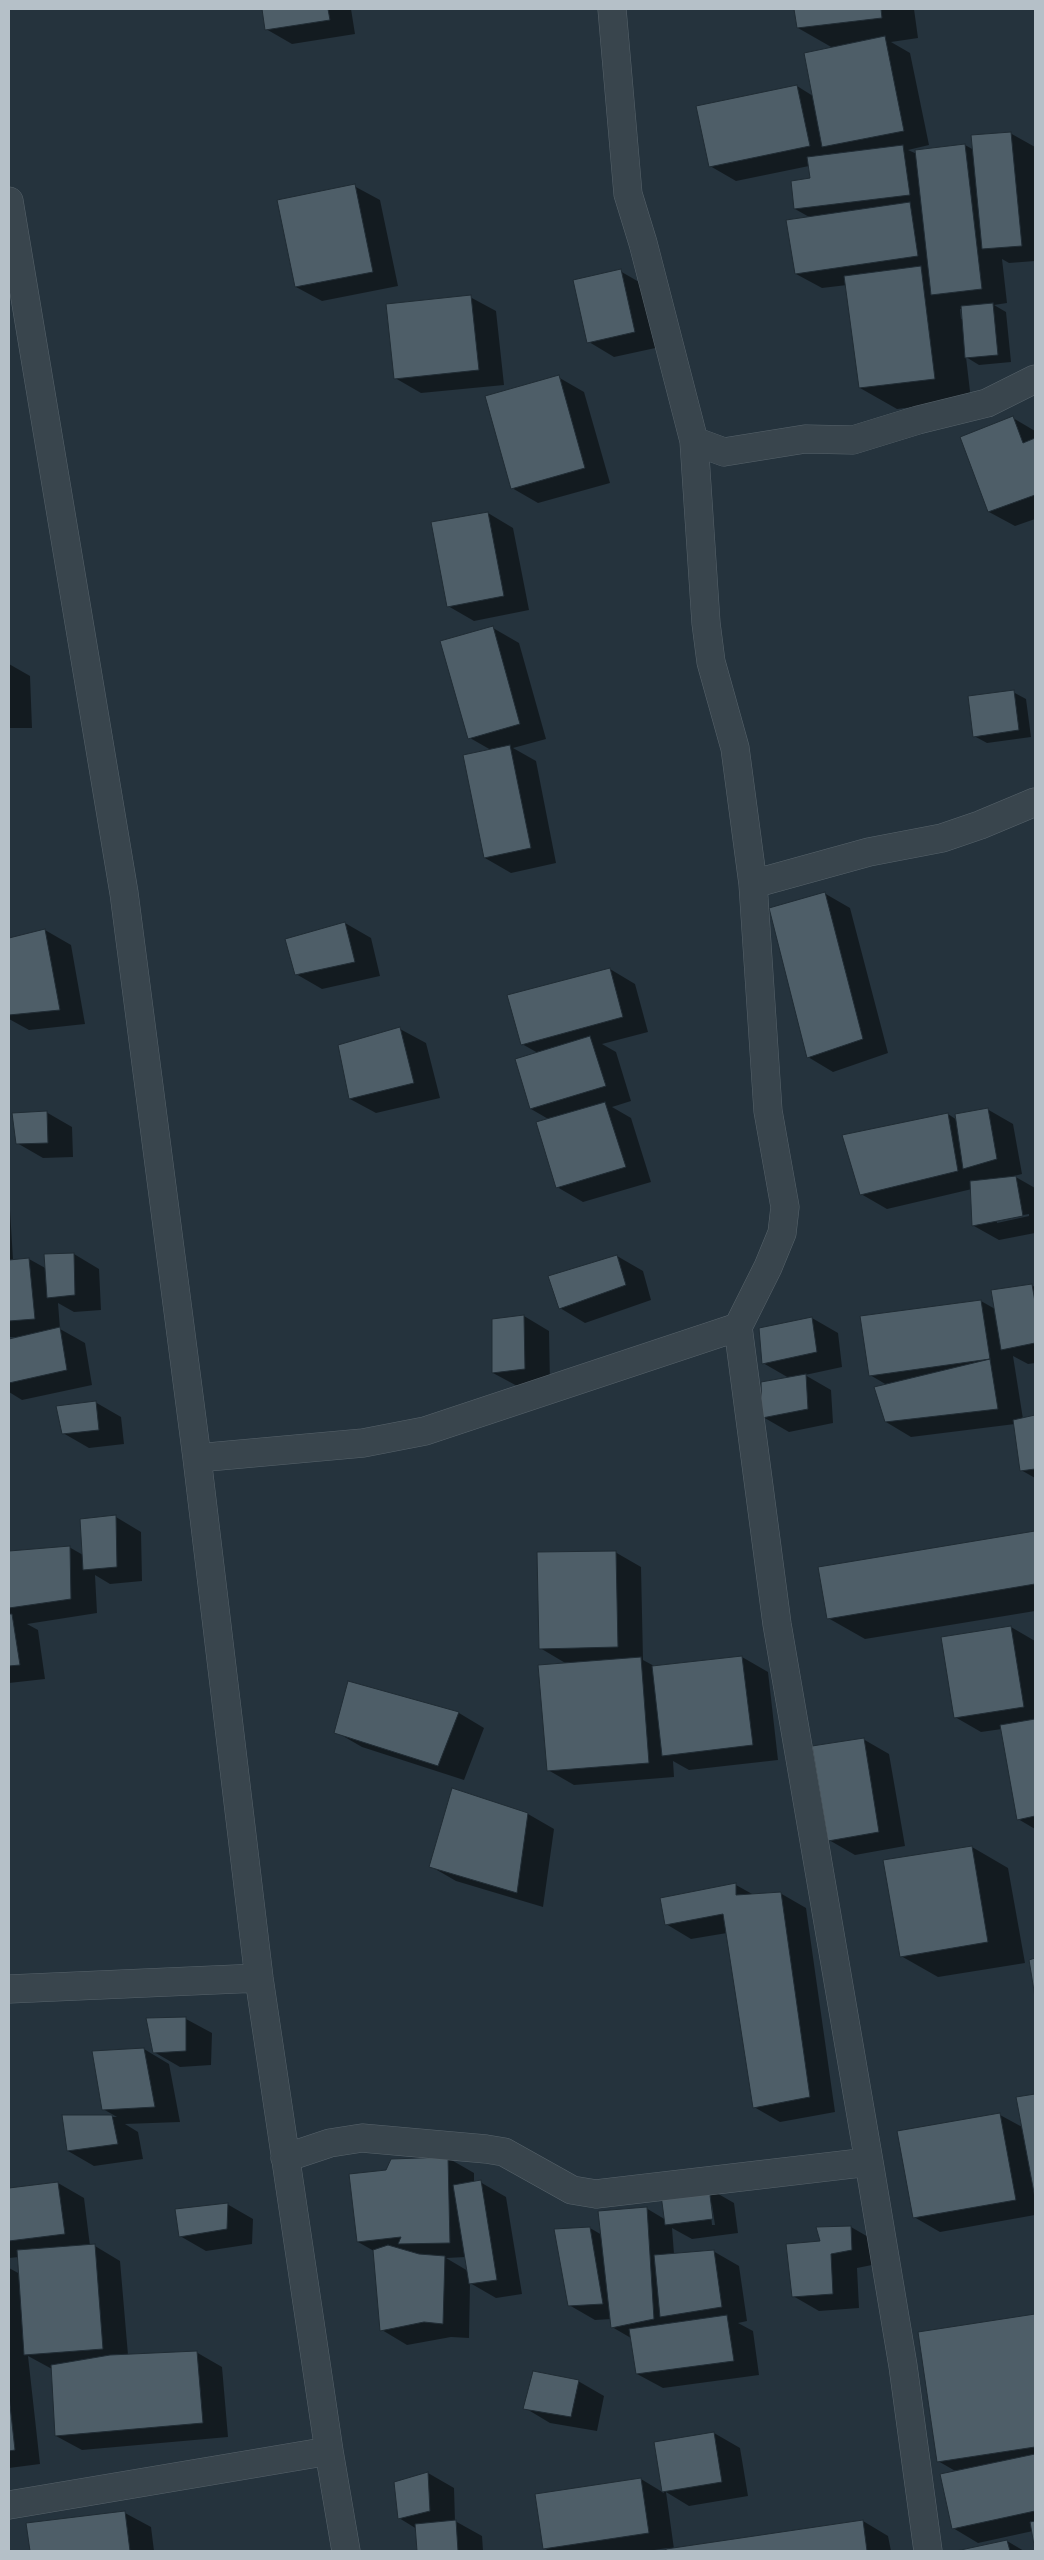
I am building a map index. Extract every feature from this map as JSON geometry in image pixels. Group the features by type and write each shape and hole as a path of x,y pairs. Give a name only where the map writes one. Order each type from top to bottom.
{"street":[{"path":"612,9 628,194 643,243 694,441 706,623 712,662 735,748 752,884 768,1111 785,1207 782,1233 768,1267 738,1326 777,1624 869,2162 902,2366 928,2551"},
{"path":"9,201 124,893 197,1458 259,1978 328,2452 346,2551"},
{"path":"696,473 724,452 805,439 853,440 918,420 987,403 1035,379"},
{"path":"694,441 724,452"},
{"path":"752,884 869,852 942,838 980,825 1035,802"},
{"path":"197,1458 363,1443 425,1431 738,1326"},
{"path":"9,1989 259,1978"},
{"path":"285,2158 330,2143 362,2138 486,2149 504,2152 572,2190 596,2194 869,2162"},
{"path":"9,2506 328,2452"}],"building":[{"path":"262,9 328,9 330,20 265,30"},
{"path":"794,9 881,9 882,18 797,28"},
{"path":"885,36 904,131 822,147 804,53"},
{"path":"797,85 810,146 709,167 696,106"},
{"path":"1011,132 1022,246 982,249 971,135"},
{"path":"965,144 982,289 931,295 915,150"},
{"path":"903,145 910,195 794,209 791,181 810,178 807,157"},
{"path":"355,184 373,272 295,287 277,200"},
{"path":"910,202 918,256 795,274 786,220"},
{"path":"921,266 935,379 859,388 844,276"},
{"path":"621,269 635,332 587,343 573,280"},
{"path":"471,295 479,370 394,379 386,304"},
{"path":"993,303 998,355 965,358 961,306"},
{"path":"559,375 585,468 511,489 485,396"},
{"path":"1013,416 1023,443 1035,438 1035,495 988,512 960,437"},
{"path":"488,512 504,596 447,607 431,522"},
{"path":"493,626 520,724 468,739 440,641"},
{"path":"1014,690 1019,730 973,737 968,696"},
{"path":"510,745 531,848 484,858 463,755"},
{"path":"825,892 863,1039 807,1058 769,908"},
{"path":"345,922 355,962 295,975 285,939"},
{"path":"45,929 60,1010 9,1015 9,938"},
{"path":"610,968 623,1017 521,1045 507,995"},
{"path":"400,1027 414,1083 349,1099 338,1045"},
{"path":"590,1036 606,1086 530,1109 515,1059"},
{"path":"605,1102 626,1167 556,1188 536,1122"},
{"path":"988,1108 997,1159 963,1169 955,1114"},
{"path":"47,1111 48,1143 16,1144 12,1113"},
{"path":"948,1113 958,1171 860,1195 842,1135"},
{"path":"1016,1176 1023,1216 972,1226 970,1181"},
{"path":"74,1253 75,1295 47,1298 44,1254"},
{"path":"617,1255 626,1285 559,1309 548,1276"},
{"path":"29,1258 35,1319 9,1321 9,1260"},
{"path":"1032,1284 1035,1302 1035,1343 1001,1350 991,1290"},
{"path":"981,1300 990,1359 869,1376 860,1316"},
{"path":"524,1315 525,1369 492,1373 492,1319"},
{"path":"812,1317 817,1352 762,1364 759,1328"},
{"path":"60,1327 67,1370 9,1383 9,1339"},
{"path":"990,1359 998,1409 885,1422 874,1387"},
{"path":"806,1374 808,1409 762,1418 761,1382"},
{"path":"96,1401 99,1430 62,1434 56,1406"},
{"path":"1035,1415 1035,1469 1020,1471 1013,1420"},
{"path":"116,1515 117,1567 83,1570 80,1519"},
{"path":"1035,1531 1035,1584 827,1619 818,1567"},
{"path":"70,1546 71,1599 9,1608 9,1551"},
{"path":"616,1551 618,1647 539,1649 537,1552"},
{"path":"9,1614 12,1614 20,1665 9,1666"},
{"path":"1011,1626 1024,1707 954,1718 941,1637"},
{"path":"742,1656 753,1745 662,1756 652,1666"},
{"path":"641,1657 649,1763 547,1771 538,1665"},
{"path":"348,1681 459,1712 438,1766 334,1733"},
{"path":"1035,1719 1035,1816 1017,1820 1000,1725"},
{"path":"864,1738 879,1832 828,1841 812,1746"},
{"path":"452,1788 528,1813 517,1893 429,1867"},
{"path":"972,1846 988,1942 900,1957 883,1860"},
{"path":"736,1883 736,1895 781,1892 810,2097 753,2108 723,1914 665,1925 660,1898"},
{"path":"1035,1958 1035,1997 1029,1960"},
{"path":"186,2017 186,2051 153,2053 146,2018"},
{"path":"144,2048 155,2107 102,2110 92,2051"},
{"path":"1035,2094 1035,2198 1016,2097"},
{"path":"1000,2113 1016,2200 913,2218 897,2131"},
{"path":"62,2115 112,2115 118,2144 67,2151"},
{"path":"448,2157 450,2243 398,2244 401,2237 357,2242 349,2174 386,2170 391,2159"},
{"path":"481,2180 497,2280 469,2284 453,2185"},
{"path":"58,2182 65,2234 9,2241 9,2188"},
{"path":"709,2187 713,2219 665,2225 661,2195"},
{"path":"228,2203 227,2229 179,2237 175,2209"},
{"path":"647,2207 654,2319 611,2328 598,2211"},
{"path":"851,2226 852,2250 831,2254 833,2294 792,2297 786,2244 820,2241 816,2227"},
{"path":"590,2227 603,2304 568,2306 554,2229"},
{"path":"95,2244 103,2349 24,2355 17,2250"},
{"path":"388,2245 419,2254 445,2256 443,2324 424,2322 380,2331 373,2250"},
{"path":"714,2250 722,2307 660,2317 654,2255"},
{"path":"1035,2314 1035,2447 937,2462 918,2332"},
{"path":"727,2315 734,2361 636,2374 629,2329"},
{"path":"197,2351 203,2423 55,2436 51,2365 110,2355"},
{"path":"533,2371 579,2380 571,2417 523,2409"},
{"path":"9,2396 15,2450 9,2451"},
{"path":"714,2432 722,2482 662,2492 654,2442"},
{"path":"1035,2454 1035,2511 952,2529 940,2474"},
{"path":"428,2472 430,2511 398,2519 394,2482"},
{"path":"641,2478 649,2533 543,2549 535,2494"},
{"path":"125,2511 130,2551 30,2551 26,2523"},
{"path":"456,2520 458,2551 417,2551 415,2524"},
{"path":"863,2520 867,2551 666,2551 666,2549"},
{"path":"1035,2521 1035,2551 1030,2522"},
{"path":"1007,2540 1010,2551 956,2551"}]}
